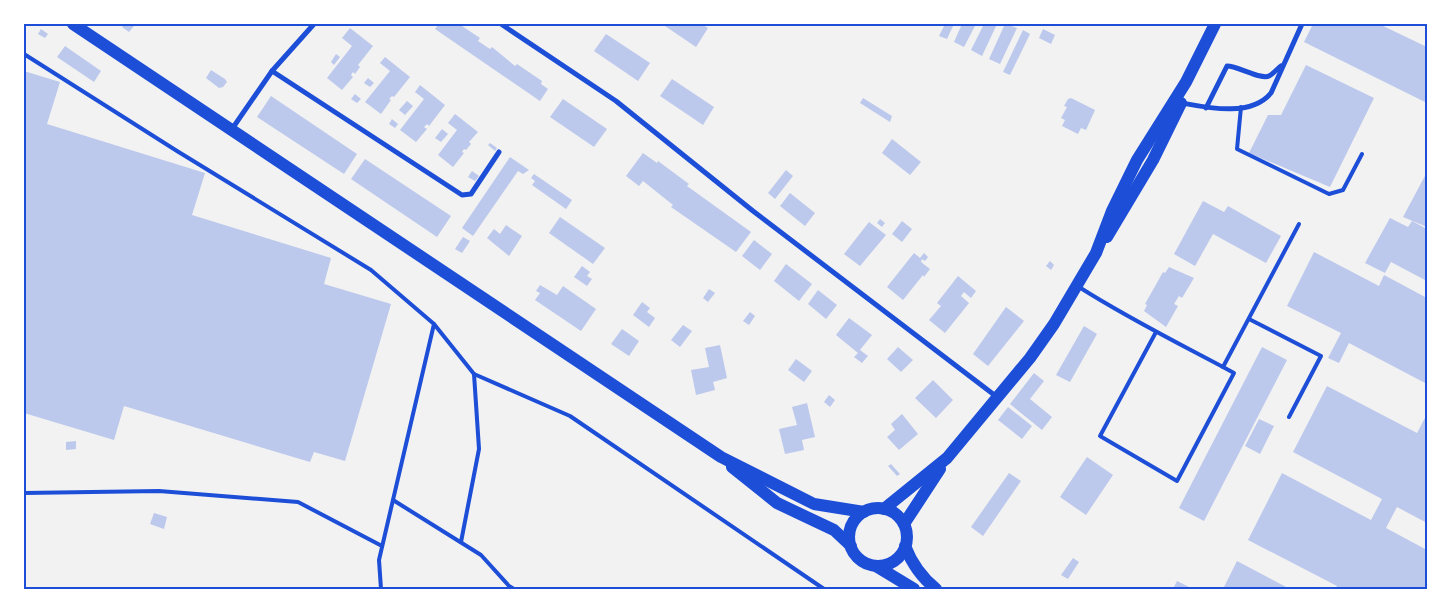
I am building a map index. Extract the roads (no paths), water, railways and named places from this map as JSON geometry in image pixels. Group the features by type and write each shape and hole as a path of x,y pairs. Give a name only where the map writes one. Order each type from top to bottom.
{"main road":[{"path":"74,24 721,457 814,504 864,512 877,508 884,509 899,517 904,524 907,534 905,546 894,561 876,566"},
{"path":"1096,253 1112,211 1137,160 1186,82 1215,24"},
{"path":"904,524 947,458 1030,358 1078,286 1096,253 1122,216 1182,102 1186,82"},
{"path":"721,457 752,485 777,503 834,530 851,546 861,560 876,566 914,589"},
{"path":"884,509 947,458"},
{"path":"851,546 851,527 864,512"},
{"path":"905,546 911,561 936,589"}],"street":[{"path":"232,130 272,71 313,24"},
{"path":"501,24 616,101 753,211 998,398"},
{"path":"1182,102 1206,108 1252,107 1264,102 1271,93 1302,24"},
{"path":"1206,108 1227,66 1236,66 1263,77 1268,77 1282,65"},
{"path":"272,71 462,195 471,194 499,152"}],"lane":[{"path":"24,54 371,270 434,324 474,374 570,416 824,589"},
{"path":"1241,107 1237,149 1330,194 1343,190 1362,154"},
{"path":"1223,367 1299,224"},
{"path":"1078,286 1124,315 1234,372 1177,481 1100,436 1156,332"},
{"path":"1248,319 1321,356 1289,417"},
{"path":"381,589 379,560 434,324"},
{"path":"460,542 479,449 474,374"},
{"path":"24,493 159,491 298,502 382,546"},
{"path":"393,500 481,555 514,589"}]}
